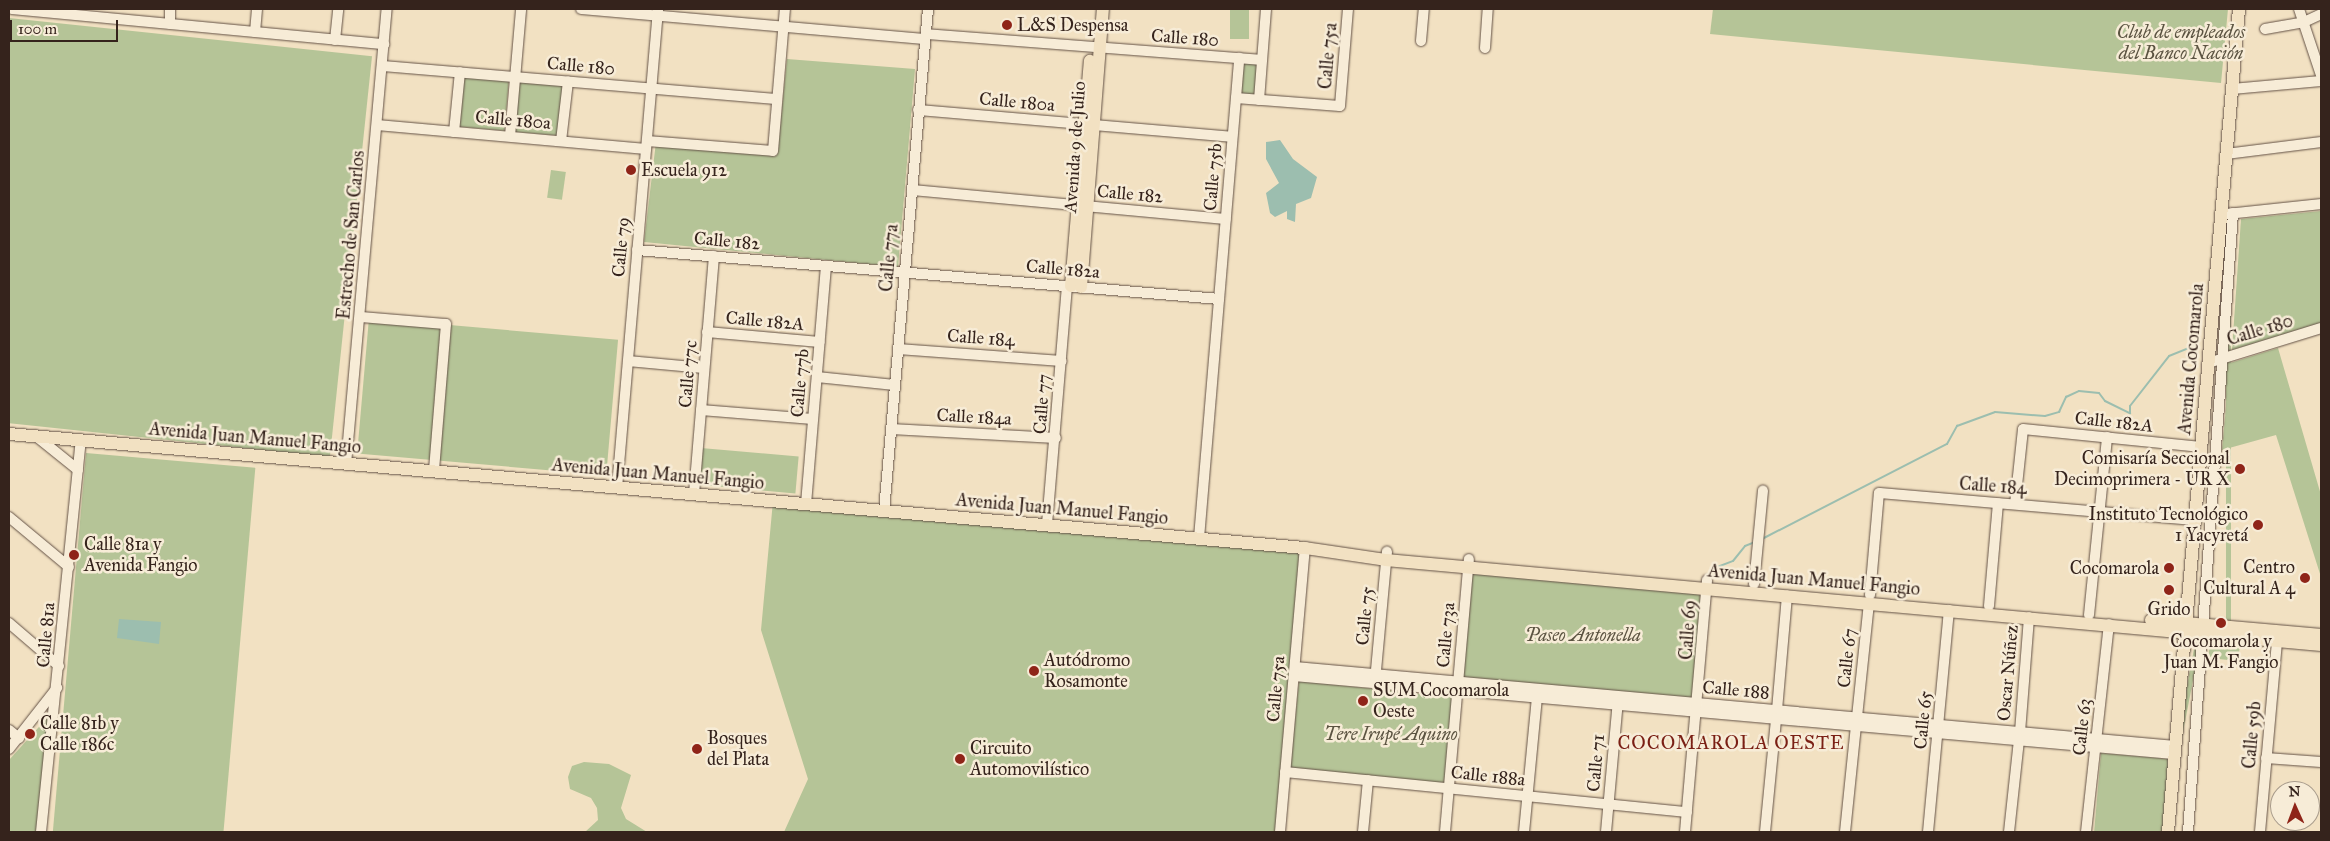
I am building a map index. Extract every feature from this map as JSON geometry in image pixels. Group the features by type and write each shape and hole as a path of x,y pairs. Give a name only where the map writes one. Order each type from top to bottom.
{"main road":[{"name":"Avenida 9 de Julio","path":"1073,286 1083,206 1090,125 1096,47 1095,9"},
{"name":"Avenida 9 de Julio","path":"1096,47 1103,9"},
{"name":"Avenida Cocomarola","path":"2168,832 2208,363 2227,214 2226,154 2239,9"},
{"name":"Avenida Juan Manuel Fangio","path":"9,434 1046,524 1707,584 1787,595 1989,606 2089,615 2277,641 2321,645"},
{"name":"Avenida Juan Manuel Fangio","path":"1707,584 1754,584 1949,610 2108,624 2185,628"},
{"name":"Avenida Juan Manuel Fangio","path":"2204,630 2321,635"}],"street":[{"path":"12,9 88,13 170,24 384,44"},
{"path":"170,9 170,24"},
{"path":"255,32 257,9"},
{"path":"336,40 338,9"},
{"name":"Estrecho de San Carlos","path":"346,464 387,9"},
{"path":"510,136 521,9"},
{"name":"Calle 180","path":"581,9 658,12 784,27 1096,47 1261,60"},
{"path":"777,99 785,9"},
{"name":"Calle 77a","path":"884,511 928,9"},
{"path":"1236,98 1259,100 1266,9"},
{"name":"Calle 75a","path":"1259,100 1340,106 1348,9"},
{"path":"1421,41 1424,9"},
{"path":"1484,48 1488,9"},
{"path":"2299,9 2321,75"},
{"name":"Calle 79","path":"617,488 658,12"},
{"path":"2265,29 2304,22 2321,14"},
{"name":"Calle 75b","path":"1199,538 1239,58"},
{"name":"Calle 180","path":"382,66 777,99"},
{"path":"454,132 460,72"},
{"path":"561,141 568,81"},
{"path":"2232,89 2321,81"},
{"name":"Calle 180a","path":"377,125 561,141 773,151 777,99"},
{"name":"Calle 180a","path":"918,110 1232,137"},
{"path":"2226,154 2321,142"},
{"name":"Calle 182","path":"912,190 1226,219"},
{"path":"2188,832 2225,358 2227,214 2321,204"},
{"name":"Calle 182","path":"637,250 904,272"},
{"name":"Calle 77c","path":"694,494 714,256"},
{"name":"Calle 77b","path":"806,504 826,266"},
{"name":"Calle 182a","path":"904,272 1219,298"},
{"name":"Calle 77","path":"1046,524 1056,438 1062,361 1073,286"},
{"path":"360,316 446,324 434,472"},
{"name":"Calle 180","path":"2208,363 2321,328"},
{"name":"Calle 182A","path":"707,332 820,342"},
{"name":"Calle 184","path":"898,349 1062,361"},
{"path":"628,361 704,368"},
{"path":"817,377 895,386"},
{"path":"701,410 813,419"},
{"name":"Calle 184a","path":"891,429 1056,438"},
{"name":"Calle 182A","path":"2015,504 2023,429 2201,447"},
{"path":"36,436 78,470"},
{"path":"2089,615 2107,438"},
{"name":"Calle 81a","path":"41,832 81,440"},
{"path":"1754,584 1763,490"},
{"name":"Calle 184","path":"1879,493 2194,520"},
{"name":"Calle 67","path":"1845,832 1870,599 1879,493"},
{"path":"1989,606 1998,503"},
{"path":"9,517 69,567"},
{"name":"Calle 75a","path":"1280,832 1305,548"},
{"name":"Calle 75","path":"1375,678 1387,556"},
{"name":"Calle 73a","path":"1445,832 1468,563"},
{"name":"Calle 69","path":"1685,832 1698,707 1707,584"},
{"path":"1765,832 1787,595"},
{"name":"Calle 65","path":"1928,832 1949,610"},
{"name":"Oscar Núñez","path":"2009,832 2029,617"},
{"path":"9,623 59,666"},
{"name":"Calle 63","path":"2086,832 2108,624"},
{"name":"Calle 59b","path":"2260,832 2277,641"},
{"name":"Calle 188","path":"1294,671 2175,750"},
{"name":"Calle 188","path":"1458,686 1537,698 1618,700"},
{"path":"9,749 57,688"},
{"path":"1524,832 1537,698"},
{"name":"Calle 71","path":"1606,832 1618,700"},
{"path":"9,730 18,738"},
{"path":"2266,758 2321,762"},
{"name":"Calle 188a","path":"1285,772 1687,812"},
{"path":"1363,832 1368,780"}],"green space":[{"path":"1230,9 1249,9 1249,39 1230,39"},
{"name":"Club de empleados del Banco Nación","path":"1713,9 2228,9 2221,83 1710,34"},
{"path":"9,18 372,56 330,457 9,423"},
{"path":"787,59 915,69 898,267 644,242 656,142 777,154"},
{"path":"1242,63 1259,64 1257,96 1240,95"},
{"path":"464,77 509,81 504,131 460,127"},
{"path":"518,82 563,86 558,136 514,132"},
{"path":"551,170 566,172 562,200 547,198"},
{"path":"2321,211 2321,323 2232,350 2241,219"},
{"path":"2226,231 2231,231 2231,622 2226,622"},
{"path":"369,318 618,340 606,475 357,453"},
{"path":"2278,348 2321,495 2321,577 2276,435 2222,450 2230,363"},
{"path":"701,448 799,457 795,493 698,485"},
{"path":"86,453 255,468 223,832 53,832"},
{"name":"Autódromo Rosamonte","path":"773,501 1305,548 1280,832 784,832 808,779 761,630"},
{"name":"Paseo Antonella","path":"1472,573 1704,593 1695,698 1463,678"},
{"path":"2210,642 2240,645 2238,661 2208,658"},
{"path":"2195,644 2200,645 2164,830 2159,830"},
{"name":"Tere Irupé Aquino","path":"1299,681 1453,697 1444,785 1290,769"},
{"path":"48,717 37,832 9,832 9,760"},
{"path":"2101,753 2170,759 2163,832 2094,832"},
{"path":"584,762 609,764 631,775 621,808 626,819 647,832 585,832 598,820 597,808 591,798 570,789 568,777 572,766"}],"shaded area":[{"path":"1280,140 1293,159 1317,177 1311,198 1296,204 1295,222 1287,219 1287,211 1275,217 1270,213 1266,193 1279,183 1266,159 1266,142"},
{"path":"119,619 161,622 159,644 117,638"}],"waterway":[{"path":"1762,539 1947,444 1957,426 1995,412 2045,416 2059,412 2066,397 2079,391 2099,393 2105,401 2130,413 2130,406 2169,356 2194,346"},
{"path":"1712,569 1733,561 1745,546 1755,542"}],"place":[{"name":"L&S Despensa","path":"1007,25"},
{"name":"Escuela 912","path":"631,170"},
{"name":"Comisaría Seccional Decimoprimera - UR X","path":"2240,469"},
{"name":"Instituto Tecnológico 1 Yacyretá","path":"2258,525"},
{"name":"Calle 81a y Avenida Fangio","path":"74,555"},
{"name":"Cocomarola","path":"2169,568"},
{"name":"Centro Cultural A 4","path":"2305,578"},
{"name":"Grido","path":"2169,590"},
{"name":"Cocomarola y Juan M. Fangio","path":"2221,623"},
{"name":"Autódromo Rosamonte","path":"1034,671"},
{"name":"SUM Cocomarola Oeste","path":"1363,701"},
{"name":"Calle 81b y Calle 186c","path":"30,734"},
{"name":"Bosques del Plata","path":"697,749"},
{"name":"Circuito Automovilístico","path":"960,759"}],"district":[{"name":"COCOMAROLA OESTE","path":"1731,743"}]}
